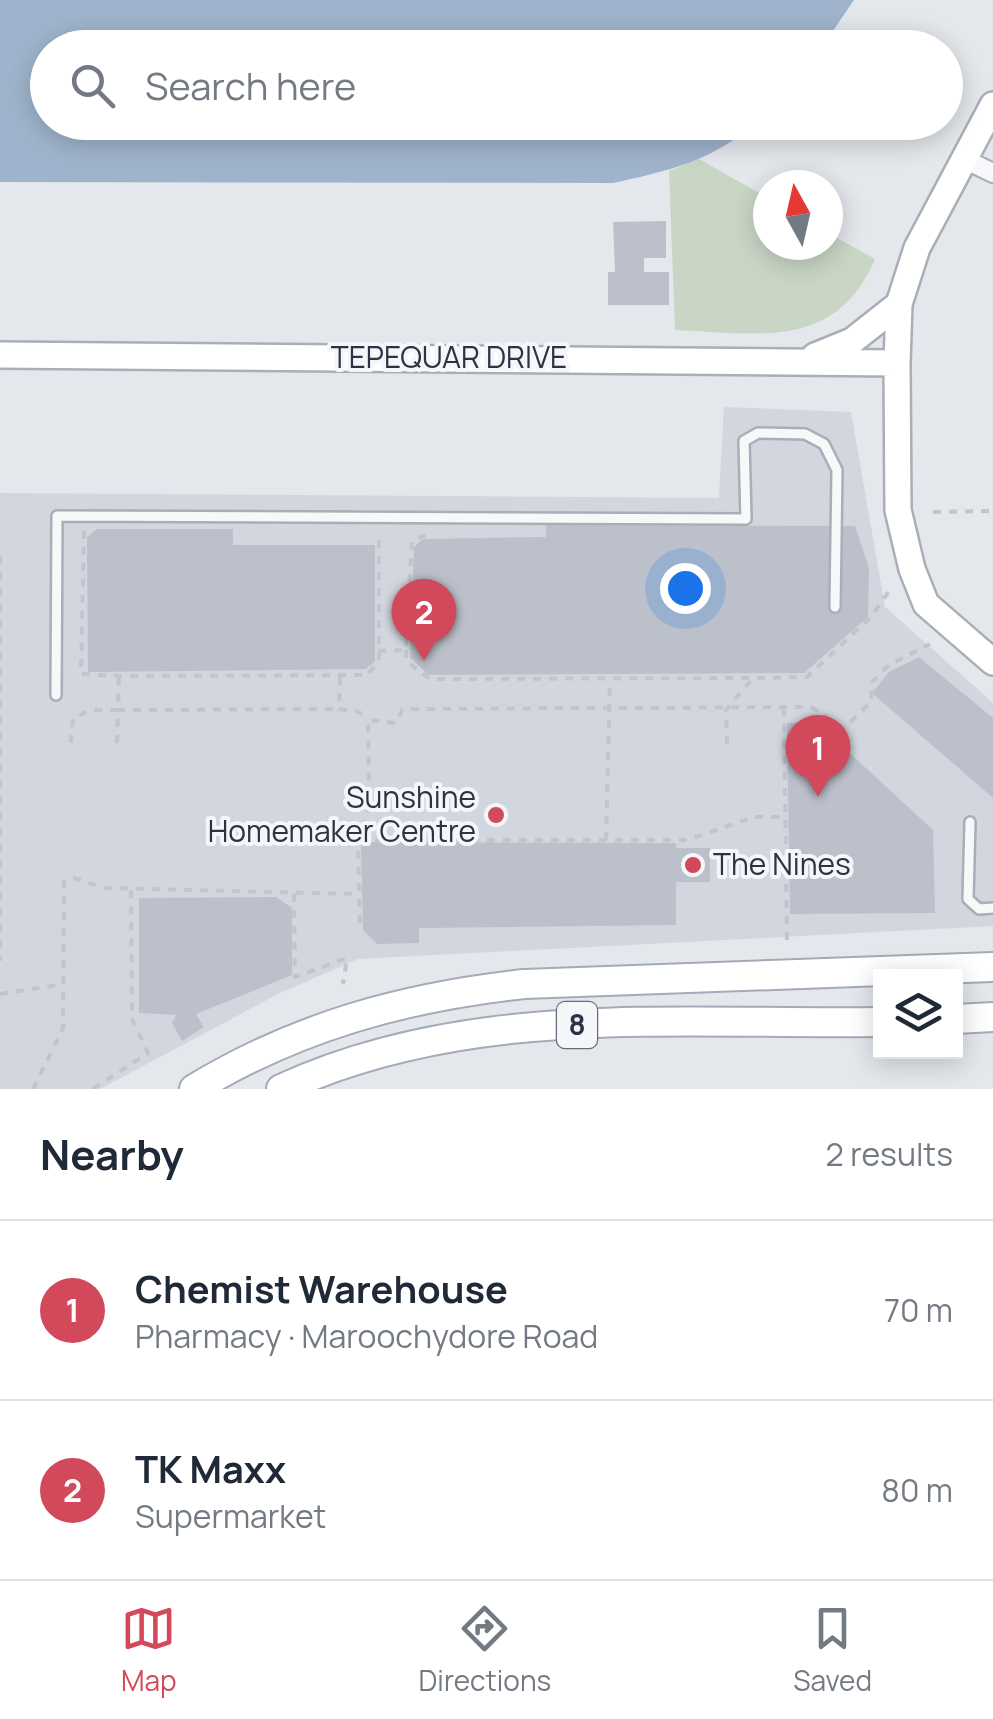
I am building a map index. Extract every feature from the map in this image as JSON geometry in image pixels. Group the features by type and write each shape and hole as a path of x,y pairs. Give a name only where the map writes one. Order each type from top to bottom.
{"main road":[{"name":"8","path":"194,1089 250,1057 334,1021 468,990 524,984 993,967"},
{"path":"963,1019 993,1017"},
{"name":"8","path":"281,1089 362,1056 489,1030 617,1023 873,1022"}],"street":[{"path":"993,104 917,248 900,304 897,363 898,510 912,569 926,604 993,662"},
{"path":"962,158 993,173"},
{"path":"795,360 828,353 852,341 900,304"},
{"name":"TEPEQUAR DRIVE","path":"0,355 897,363"}],"lane":[{"path":"56,695 57,516 746,518 744,441 758,433 805,434 824,444 836,470 835,607"},
{"path":"970,822 968,899 979,909 993,908"}],"path":[{"path":"933,512 993,512"},
{"path":"96,516 83,532 82,674 119,676 367,674 378,662 379,516"},
{"path":"439,517 432,533 412,541 406,660 430,679 807,678 871,617 889,591"},
{"path":"0,556 0,961"},
{"path":"71,743 74,718 91,710 338,710 359,712 368,720 396,723 402,710 412,709 811,707 826,716 834,738 871,702 872,682 889,665 930,644"},
{"path":"378,652 406,650"},
{"path":"338,710 340,675"},
{"path":"117,743 119,676"},
{"path":"727,744 726,710 753,678"},
{"path":"606,840 610,680"},
{"path":"784,708 787,942"},
{"path":"360,923 359,840 369,806 368,720"},
{"path":"359,840 687,840 754,816 786,817"},
{"path":"33,1089 61,1038 66,984 64,882 74,878 105,888 359,894"},
{"path":"93,1089 148,1052 132,1019 131,889"},
{"path":"294,894 294,976 346,958 342,984"},
{"path":"0,994 66,984"}],"shaded area":[{"name":"Sunshine Homemaker Centre","path":"724,407 851,412 885,607 993,703 993,926 358,959 280,993 100,1089 0,1089 0,493 719,498"}],"green space":[{"path":"699,159 753,190 753,260 843,260 843,241 875,259 858,289 838,310 816,323 764,333 675,330 669,171"}],"water":[{"path":"0,0 854,0 834,30 30,30 30,140 733,140 706,156 670,169 613,183 0,182"}],"building":[{"path":"666,221 666,258 644,258 644,272 669,272 669,305 608,305 608,272 615,272 613,222"},
{"path":"546,525 855,526 869,568 868,617 804,673 428,675 410,657 414,547 423,539 546,537"},
{"path":"97,529 233,529 233,545 375,545 375,661 366,669 88,672 87,537"},
{"path":"919,657 993,718 993,798 872,693 889,672"},
{"path":"822,722 823,746 841,745 933,830 935,913 790,914 787,723"},
{"path":"361,842 676,843 676,848 710,848 710,882 676,882 676,925 419,928 419,943 377,944 363,930"},
{"path":"276,897 292,908 292,975 196,1014 204,1027 182,1041 172,1023 176,1015 139,1013 139,898"}],"place":[{"name":"TK Maxx","path":"424,661"},
{"name":"Chemist Warehouse","path":"818,797"},
{"name":"Sunshine Homemaker Centre","path":"496,815"},
{"name":"The Nines","path":"693,865"}]}
